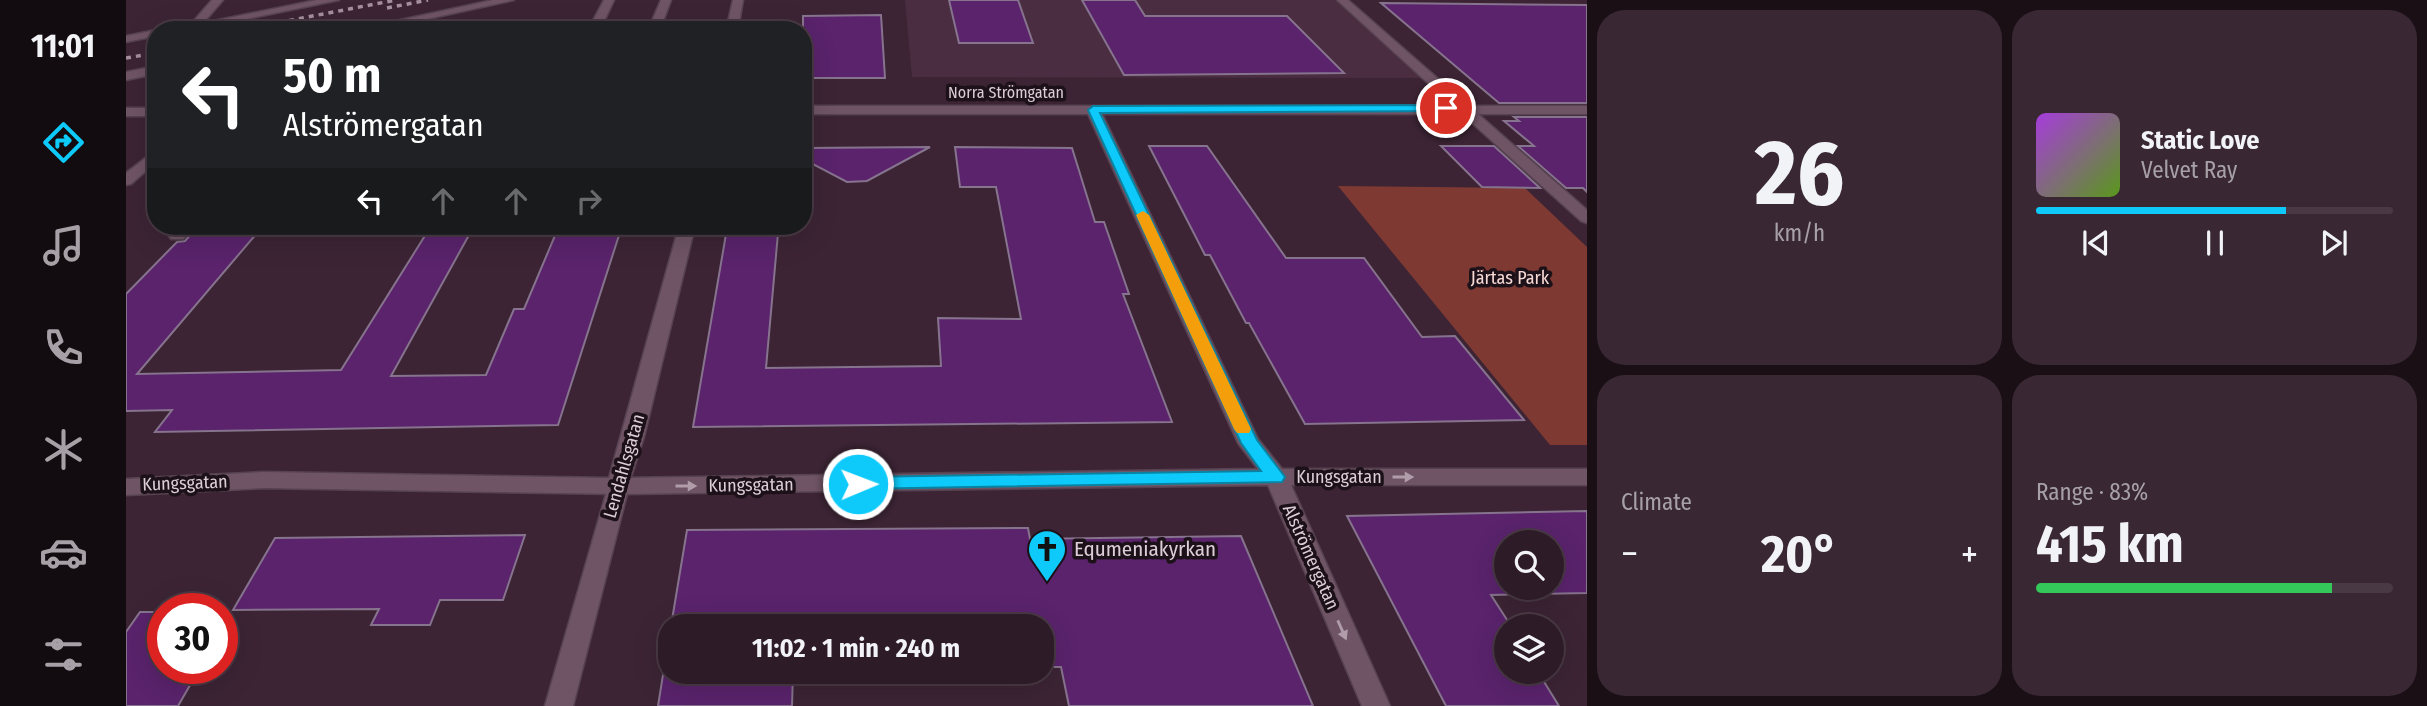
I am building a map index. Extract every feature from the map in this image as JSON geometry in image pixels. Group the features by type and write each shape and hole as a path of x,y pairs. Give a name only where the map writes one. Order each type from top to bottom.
{"street":[{"path":"199,21 218,0"},
{"path":"222,21 334,0"},
{"path":"404,21 509,0"},
{"path":"598,21 609,0"},
{"path":"658,21 666,0"},
{"path":"734,21 738,0"},
{"path":"1342,0 1587,218"},
{"path":"126,39 147,35"},
{"path":"126,76 147,72"},
{"name":"Norra Strömgatan","path":"812,110 1587,110"},
{"name":"Alströmergatan","path":"1093,110 1250,443 1276,477 1376,706"},
{"path":"128,113 147,112"},
{"path":"126,181 147,162"},
{"name":"Lendahlsgatan","path":"559,706 633,437 685,235"},
{"name":"Kungsgatan","path":"126,486 264,480 618,486 1276,477 1587,477"}],"shaded area":[{"path":"905,0 1346,0 1436,78 912,77"}],"green space":[{"name":"Järtas Park","path":"1338,186 1525,188 1587,247 1587,445 1550,445"}],"building":[{"path":"949,0 1018,0 1033,43 959,43"},
{"path":"1082,0 1135,0 1145,16 1287,16 1344,73 1124,75"},
{"path":"1381,3 1587,5 1587,103 1499,103"},
{"path":"881,15 885,78 812,78 812,21 803,21 803,16"},
{"path":"1514,117 1587,117 1587,192 1583,188 1566,188 1518,146 1534,146 1504,121 1519,121"},
{"path":"1149,146 1207,146 1286,258 1364,258 1422,337 1455,336 1524,420 1305,424 1210,255 1205,255"},
{"path":"1441,146 1494,146 1540,188 1482,187"},
{"path":"930,147 867,181 847,182 812,164 812,148"},
{"path":"955,147 1072,148 1095,222 1104,222 1129,294 1123,294 1172,422 693,427 726,235 778,235 766,368 941,366 938,318 1021,319 996,187 960,187"},
{"path":"190,235 255,235 137,374 341,370 425,235 469,235 391,376 486,375 514,309 524,309 555,235 619,235 558,425 155,432 172,410 126,411 126,294 177,242 185,241"},
{"path":"1587,511 1587,593 1564,593 1564,530 1494,530 1494,595 1491,595 1503,614 1494,614 1494,684 1545,684 1559,706 1446,706 1347,516"},
{"name":"Equmeniakyrkan","path":"1028,528 1030,539 1241,536 1313,706 1069,706 1061,667 1054,667 1054,614 673,614 687,530"},
{"path":"525,535 503,600 440,600 430,625 371,625 379,609 238,610 238,601 275,538"},
{"path":"140,612 147,612 147,684 191,684 178,706 126,706 126,632"},
{"path":"662,684 793,684 792,706 658,706"}],"railway":[{"path":"287,21 396,0"},
{"path":"387,8 428,0"},
{"path":"126,58 147,54"}],"slow traffic":[{"path":"1143,215 1243,429"}],"place":[{"name":"Equmeniakyrkan","path":"1047,583"}],"route":[{"path":"858,484 1276,477 1250,443 1093,110 1446,108"}]}
